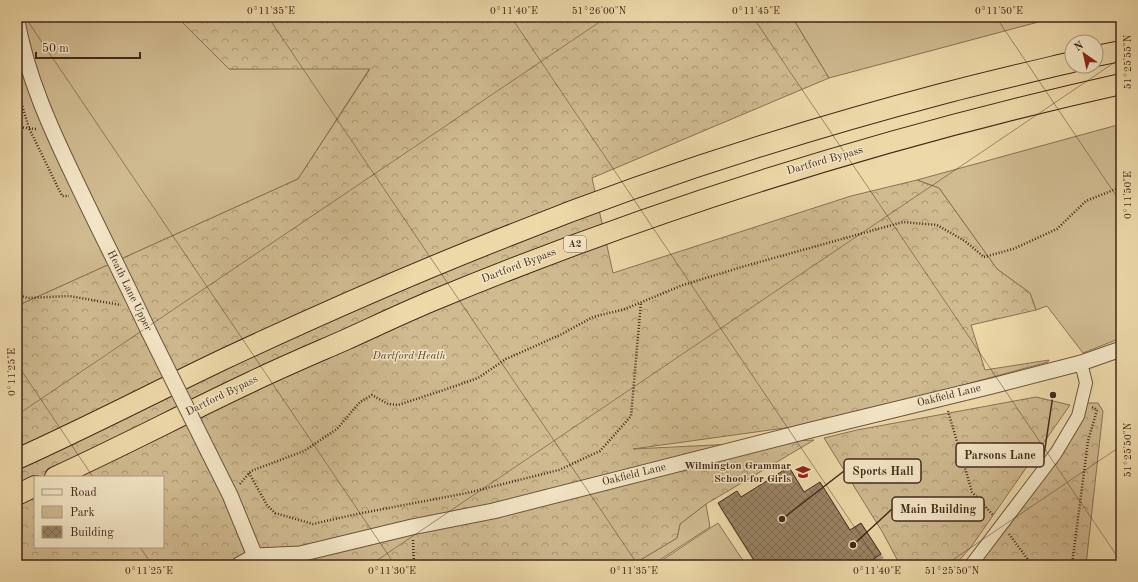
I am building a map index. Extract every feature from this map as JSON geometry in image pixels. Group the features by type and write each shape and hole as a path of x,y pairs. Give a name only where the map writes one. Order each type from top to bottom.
{"highway":[{"path":"1104,54 1121,51"},
{"path":"17,459 300,324 382,287 509,235 636,188 763,146 845,121 946,93 1064,64"},
{"name":"Dartford Bypass","path":"57,476 254,380 437,299 548,254 766,178 873,147 1064,97 1121,84"},
{"path":"17,495 34,486"}],"street":[{"name":"Heath Lane Upper","path":"17,21 22,46 35,89 52,131 230,495 255,556"},
{"name":"Oakfield Lane","path":"239,565 255,556 300,554 412,527 493,511 800,432 1081,363 1121,349"},
{"path":"971,565 1056,453 1078,416 1086,382 1081,363"}],"path":[{"path":"17,89 29,128 62,196 83,197"},
{"path":"17,127 52,131"},
{"path":"230,495 251,471 304,451 337,429 360,402 372,395 388,404 398,405 478,378 506,359 560,335 593,317 625,309 690,283 745,266 903,222 937,225 965,241 984,257 1013,249 1057,229 1086,201 1121,187"},
{"path":"17,295 28,298 69,296 138,308"},
{"path":"249,473 267,504 275,513 313,524 467,493 559,470 600,451 631,416 641,302"},
{"path":"944,397 972,492 1001,524 1032,565"},
{"path":"1072,565 1088,441 1097,410 1081,401"},
{"path":"412,527 414,565"}],"green space":[{"path":"17,17 177,17 229,69 370,68 298,179 17,306"},
{"name":"Dartford Heath","path":"177,17 792,17 829,78 592,178 613,273 851,196 917,180 939,188 997,269 1030,293 1036,310 971,325 985,370 1049,360 1048,362 900,402 806,425 633,449 814,440 706,504 680,524 677,538 632,565 17,565 17,306 298,179 370,69 229,69"},
{"path":"792,17 1057,17 829,78"},
{"path":"1121,124 1121,338 1083,353 1047,306 1036,310 1030,293 997,269 939,188 917,180"},
{"path":"1036,397 1070,405 971,547 955,565 900,565 883,533 824,438 857,430"},
{"path":"1087,403 1098,403 1103,411 1086,565 975,565"},
{"path":"706,504 710,527 652,565 632,565 677,538 680,524"},
{"path":"718,523 746,565 655,565"}],"building":[{"path":"789,467 804,492 820,482 850,530 861,523 881,554 864,565 757,565 718,503 737,491 741,497"}],"place":[{"name":"Parsons Lane","path":"1053,395"},
{"name":"Wilmington Grammar School for Girls","path":"803,472"},
{"name":"Sports Hall","path":"782,519"},
{"name":"Main Building","path":"853,545"}]}
